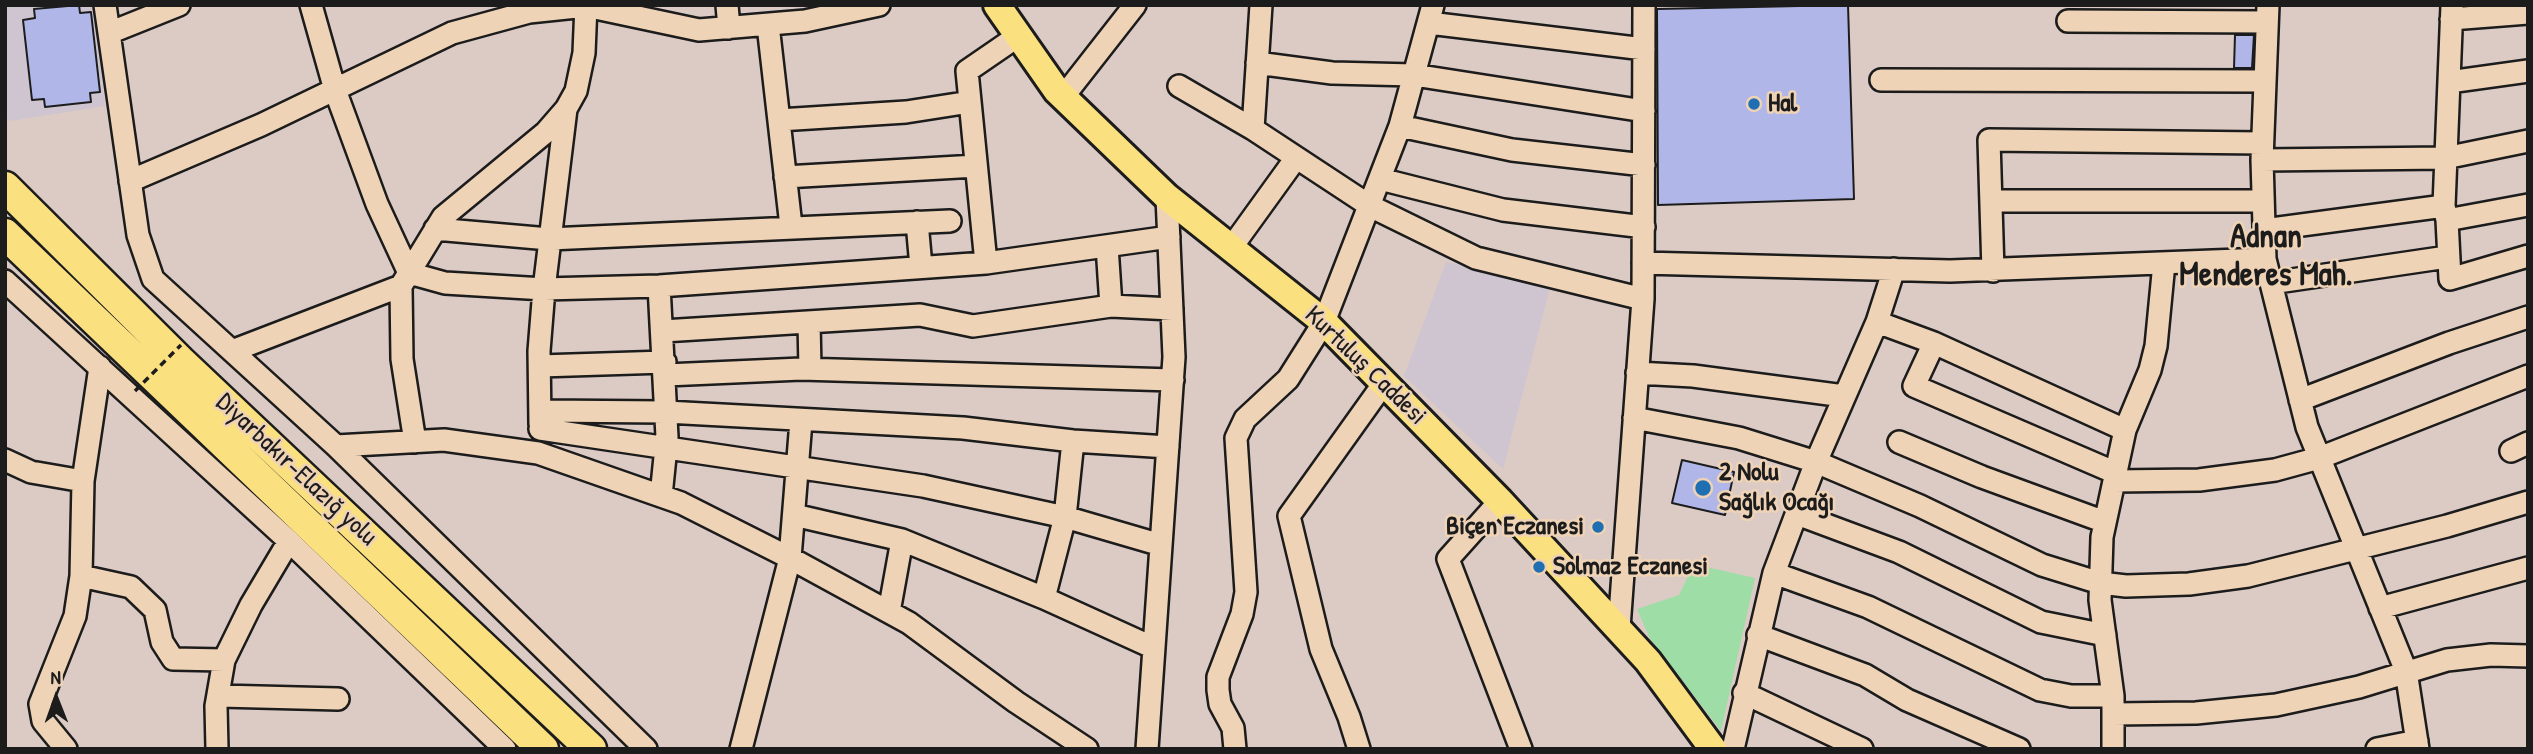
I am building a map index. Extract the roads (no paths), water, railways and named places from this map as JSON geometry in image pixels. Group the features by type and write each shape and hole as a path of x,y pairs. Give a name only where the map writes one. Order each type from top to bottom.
{"highway":[{"name":"Diyarbakır-Elazığ yolu","path":"5,187 180,360 591,749"},
{"name":"Diyarbakır-Elazığ yolu","path":"5,234 543,749"}],"main road":[{"name":"Kurtuluş Caddesi","path":"998,5 1063,97 1167,197 1324,322 1500,501 1648,661 1713,749"}],"street":[{"path":"105,5 138,235 153,279 336,446 646,749"},
{"path":"109,33 179,5"},
{"path":"311,5 335,89 405,280 402,359 415,442"},
{"path":"727,5 730,28"},
{"path":"130,181 261,125 452,33 529,12 586,6 699,30 805,21 879,5"},
{"path":"1063,97 1135,5"},
{"path":"1253,129 1261,5"},
{"path":"1619,628 1643,299 1644,5"},
{"path":"405,280 443,217 546,132 566,109 576,91 584,52 586,6"},
{"path":"2528,13 2451,12 2445,158 2450,279 2528,256"},
{"path":"2068,21 2267,13 2262,152 2265,259 2300,400 2319,458 2406,671 2418,745 2377,749"},
{"path":"1236,749 1233,728 1220,704 1218,677 1242,614 1245,592 1236,438 1245,419 1288,379 1324,322 1400,125 1431,14 1644,49"},
{"path":"768,25 791,226"},
{"path":"986,263 967,71 1018,36"},
{"path":"1257,63 1332,73 1414,75 1644,111"},
{"path":"2449,82 2528,71"},
{"path":"1881,80 2265,80"},
{"path":"1180,86 1253,129 1370,206 1476,258 1643,299"},
{"path":"779,120 906,113 970,102"},
{"path":"538,453 544,289 566,109"},
{"path":"1400,125 1512,150 1644,166"},
{"path":"1993,271 1989,140 2445,158 2528,141"},
{"path":"1231,248 1296,158"},
{"path":"785,177 976,166"},
{"path":"1380,179 1503,210 1644,227"},
{"path":"1147,749 1172,380 1167,197"},
{"path":"1991,201 2263,201"},
{"path":"2264,230 2528,205"},
{"path":"435,229 549,239 950,220"},
{"path":"917,222 921,267"},
{"path":"232,351 405,280 544,289 659,286 986,263 1169,237"},
{"path":"1107,246 1111,306"},
{"path":"2272,283 2447,257"},
{"path":"1643,263 1993,271 2265,259"},
{"path":"2113,749 2113,705 2100,583 2105,523 2125,430 2150,370 2160,321 2164,263"},
{"path":"1733,749 1774,573 1816,462 1877,322 1894,269"},
{"path":"5,281 289,541 505,749"},
{"path":"659,286 666,412 661,496"},
{"path":"663,331 920,315 973,326 1111,306 1172,309"},
{"path":"2300,400 2449,343 2528,317"},
{"path":"809,322 810,369"},
{"path":"1877,322 1934,343 2125,430"},
{"path":"1934,343 1914,386 2115,477 2237,476 2319,458 2528,376"},
{"path":"540,366 810,369 1172,380"},
{"path":"65,749 43,721 40,704 75,617 81,576 83,481 100,367"},
{"path":"1637,373 1693,376 1844,396"},
{"path":"1359,749 1312,620 1289,516 1384,383"},
{"path":"541,420 666,412 963,428 1073,441 1168,447"},
{"path":"1634,418 1739,438 1816,462 1920,506 2042,565 2100,583 2158,586 2229,579 2356,550 2528,502"},
{"path":"541,420 666,446 923,486 1065,517 1161,545"},
{"path":"741,749 790,558 801,421"},
{"path":"336,446 444,440 538,453 661,496 790,558 889,612 1087,749"},
{"path":"1044,598 1065,517 1073,441"},
{"path":"1899,442 1982,477 2105,523"},
{"path":"5,460 31,472 83,481"},
{"path":"1500,501 1448,559 1521,749"},
{"path":"1797,513 1899,552 2041,622 2105,635"},
{"path":"794,515 902,540 1044,598 1154,648"},
{"path":"889,612 902,540"},
{"path":"217,749 216,706 220,696 224,660 251,605 289,541"},
{"path":"2380,608 2528,568"},
{"path":"1774,573 1868,607 2039,690 2113,705 2196,713 2276,705 2359,687 2406,671 2467,657 2528,656"},
{"path":"81,576 131,587 155,610 162,642 173,659 224,660"},
{"path":"1758,635 1865,675 1907,700 2019,749"},
{"path":"1744,693 1862,749"},
{"path":"220,696 338,699"}],"place":[{"name":"Hal","path":"1754,104"},
{"name":"2 Nolu Sağlık Ocağı","path":"1703,488"},
{"name":"Biçen Eczanesi","path":"1598,527"},
{"name":"Solmaz Eczanesi","path":"1539,567"}],"district":[{"name":"Adnan Menderes Mah.","path":"2266,257"}]}
